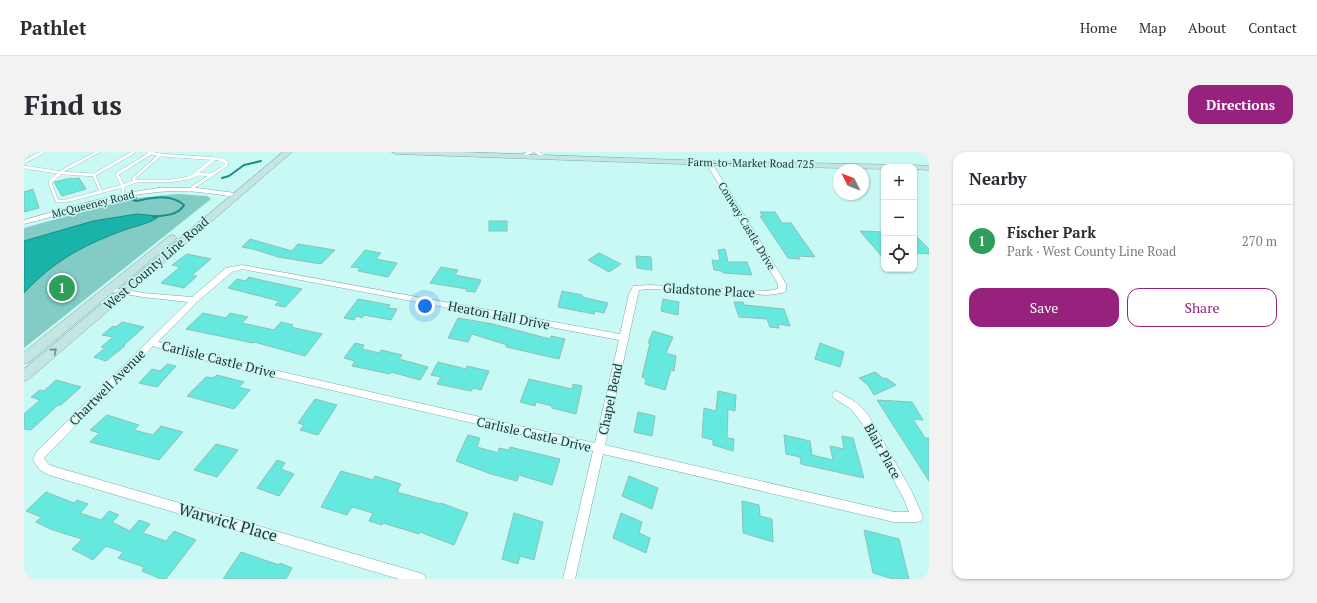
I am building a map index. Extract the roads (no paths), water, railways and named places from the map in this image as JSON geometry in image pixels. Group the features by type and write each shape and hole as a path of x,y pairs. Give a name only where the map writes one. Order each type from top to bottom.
{"main road":[{"name":"West County Line Road","path":"24,376 123,292 231,194 279,154 284,152"},
{"name":"West County Line Road","path":"24,359 109,289 231,194 288,152"},
{"name":"Farm-to-Market Road 725","path":"396,152 709,163 881,166"},
{"path":"917,167 929,168"}],"street":[{"path":"522,156 530,152"},
{"path":"536,152 544,157"},
{"name":"Conway Castle Drive","path":"709,163 782,284 782,291"},
{"name":"McQueeney Road","path":"24,222 123,195 160,190 189,190 231,194"},
{"name":"Heaton Hall Drive","path":"232,268 242,267 624,338"},
{"name":"Chartwell Avenue","path":"38,460 44,450 194,300 223,274 232,268"},
{"name":"Gladstone Place","path":"636,288 649,287 767,293 782,291"},
{"name":"Chapel Bend","path":"569,579 633,294 636,288"},
{"path":"109,289 194,300"},
{"name":"Carlisle Castle Drive","path":"152,343 181,352 894,517 917,517"},
{"name":"Blair Place","path":"837,395 854,406 865,419 907,494 917,517"},
{"name":"Warwick Place","path":"38,460 49,470 420,579"}],"lane":[{"path":"24,162 43,152"},
{"path":"98,152 64,170 63,173 51,181 50,183 57,201 66,201 123,186 136,181 170,181 198,174 214,175"},
{"path":"24,167 63,173 94,175 134,152"},
{"path":"123,195 123,186 117,174 149,152 160,155 222,160 227,164 214,175 199,182 189,190"},
{"path":"136,181 133,179 134,176 160,155"},
{"path":"193,176 214,159"},
{"path":"94,175 101,192"}],"waterway":[{"path":"222,178 229,176 244,165 261,161"},
{"path":"136,198 133,200 136,201 161,197 179,201 184,205 181,209 174,213 153,217"}],"place":[{"name":"Fischer Park","path":"62,288"}]}
